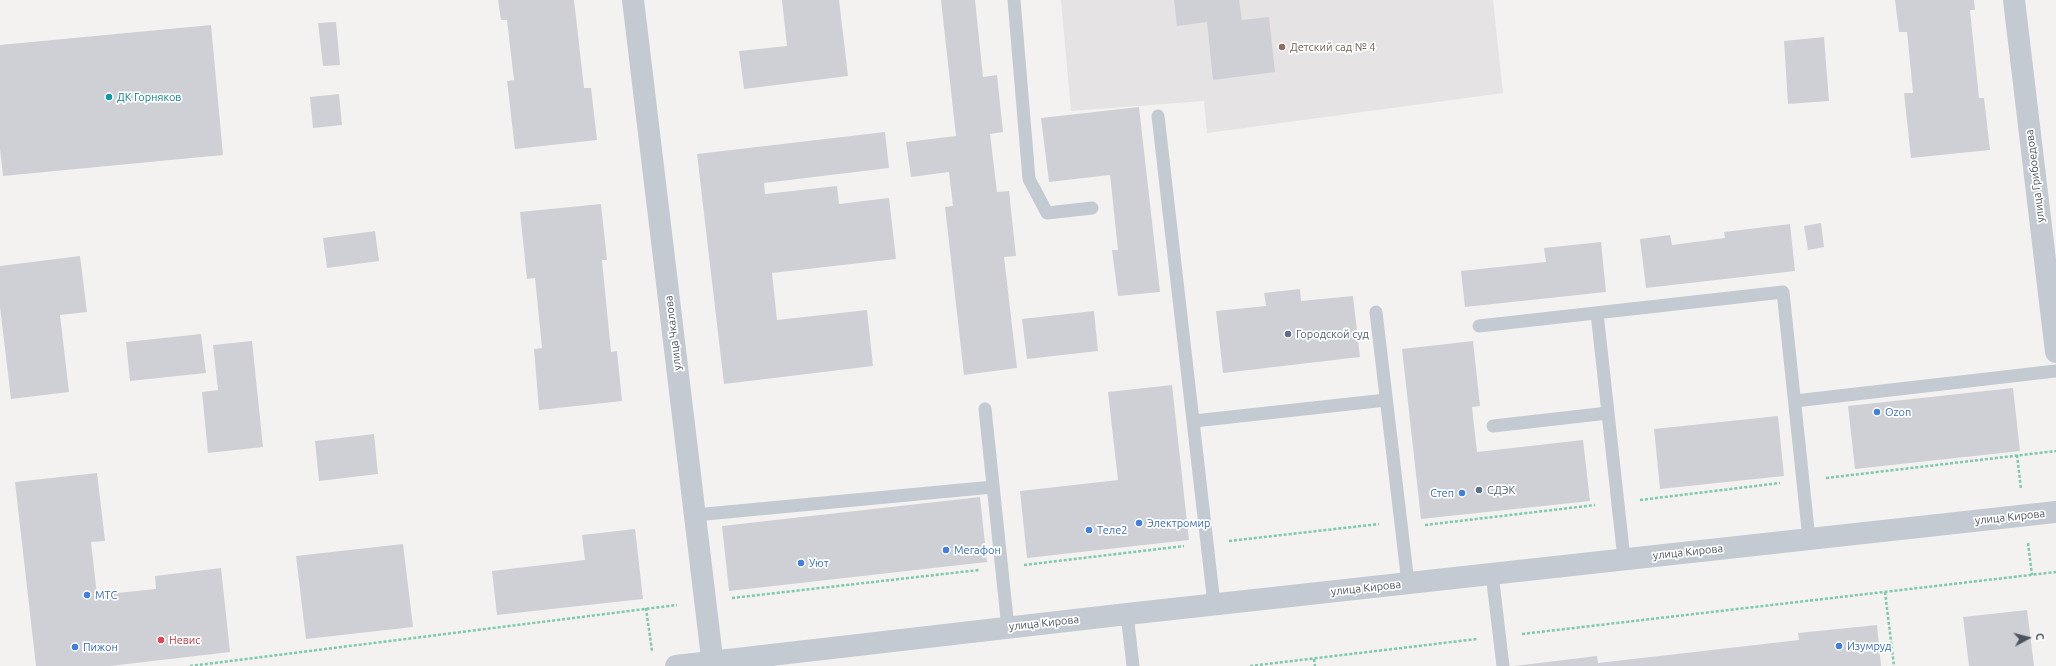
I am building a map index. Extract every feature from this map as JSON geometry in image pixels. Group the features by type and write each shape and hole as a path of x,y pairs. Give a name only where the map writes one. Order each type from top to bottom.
{"street":[{"name":"улица Чкалова","path":"633,0 712,664"},
{"name":"улица Грибоедова","path":"2014,0 2056,352"},
{"name":"улица Кирова","path":"676,666 712,664 1214,604 2056,512"}],"lane":[{"path":"1014,0 1029,179 1047,213 1092,208"},
{"path":"1158,116 1214,604"},
{"path":"1479,326 1783,292 1809,539"},
{"path":"1376,312 1408,583"},
{"path":"1598,313 1624,559"},
{"path":"1794,401 2056,372"},
{"path":"1194,421 1386,400"},
{"path":"985,409 1008,628"},
{"path":"1493,426 1608,413"},
{"path":"695,515 993,487"},
{"path":"1492,574 1503,666"},
{"path":"1127,614 1133,666"}],"path":[{"path":"1401,522 1416,526 2056,451"},
{"path":"2017,455 2019,473"},
{"path":"2031,564 2032,575"},
{"path":"1250,666 2056,572"},
{"path":"1885,592 1894,666"},
{"path":"190,666 646,608 653,659"},
{"path":"1314,658 1315,666"}],"shaded area":[{"name":"Детский сад № 4","path":"1061,0 1493,0 1503,93 1207,133 1204,101 1071,111"}],"building":[{"path":"498,0 574,0 584,88 591,88 597,140 515,149 507,81 514,80 507,20 501,20"},
{"path":"782,0 839,0 848,76 744,89 739,51 787,46"},
{"path":"941,0 975,0 983,77 997,75 1003,132 990,134 997,192 1009,191 1016,256 1004,257 1017,368 964,375 945,207 953,206 949,172 911,177 906,142 956,136"},
{"path":"1174,0 1239,0 1242,20 1269,17 1275,72 1213,80 1207,22 1177,26"},
{"path":"1895,0 1974,0 1975,10 1970,10 1979,98 1984,98 1990,150 1911,158 1904,93 1913,93 1907,32 1899,32"},
{"path":"336,22 340,65 323,66 318,23"},
{"name":"ДК Горняков","path":"211,25 223,155 3,176 0,149 0,45"},
{"path":"1824,37 1829,101 1788,104 1784,41"},
{"path":"339,94 342,125 313,128 310,97"},
{"path":"1139,107 1160,292 1118,296 1112,250 1118,250 1110,175 1049,182 1041,118"},
{"path":"885,132 889,168 764,183 765,194 837,186 839,204 889,198 896,259 772,273 777,320 867,310 873,366 724,384 697,154"},
{"path":"601,204 607,260 602,260 611,352 617,351 622,401 539,410 534,349 542,348 535,278 527,279 520,212"},
{"path":"1821,223 1824,247 1808,250 1804,226"},
{"path":"1790,224 1795,271 1646,288 1640,239 1670,235 1672,245 1725,238 1724,232"},
{"path":"375,231 379,261 327,268 323,238"},
{"path":"1601,242 1606,292 1465,307 1461,271 1546,262 1544,248"},
{"path":"80,256 87,312 60,315 69,392 11,399 0,307 0,266"},
{"name":"Городской суд","path":"1300,289 1301,301 1353,296 1360,357 1223,373 1216,311 1266,306 1264,293"},
{"path":"1094,311 1098,351 1027,359 1022,319"},
{"path":"201,334 206,373 130,381 126,342"},
{"path":"252,341 263,447 208,453 202,392 218,390 213,345"},
{"path":"1473,341 1480,406 1472,407 1477,452 1583,440 1590,501 1421,519 1402,349"},
{"path":"1172,385 1189,540 1027,558 1020,491 1118,480 1108,392"},
{"path":"2013,388 2020,451 1855,469 1848,406"},
{"path":"1778,416 1784,476 1660,489 1654,429"},
{"path":"374,434 378,474 319,481 315,441"},
{"path":"97,473 105,541 91,542 97,595 156,589 155,576 221,568 230,652 110,666 36,666 15,482"},
{"path":"980,497 987,562 729,591 722,526"},
{"path":"635,529 643,599 497,615 492,571 585,560 582,535"},
{"path":"403,544 413,627 306,639 296,556"},
{"path":"2027,610 2034,666 1969,666 1963,617"},
{"path":"1877,625 1881,666 1514,666 1597,656 1598,663 1799,640 1798,633"}],"place":[{"name":"Детский сад № 4","path":"1282,47"},
{"name":"ДК Горняков","path":"109,97"},
{"name":"Городской суд","path":"1288,334"},
{"name":"Ozon","path":"1877,412"},
{"name":"СДЭК","path":"1479,490"},
{"name":"Степ","path":"1462,493"},
{"name":"Электромир","path":"1139,523"},
{"name":"Теле2","path":"1089,530"},
{"name":"Мегафон","path":"946,550"},
{"name":"Уют","path":"801,563"},
{"name":"МТС","path":"87,595"},
{"name":"Невис","path":"161,640"},
{"name":"Изумруд","path":"1839,646"},
{"name":"Пижон","path":"75,647"}]}
